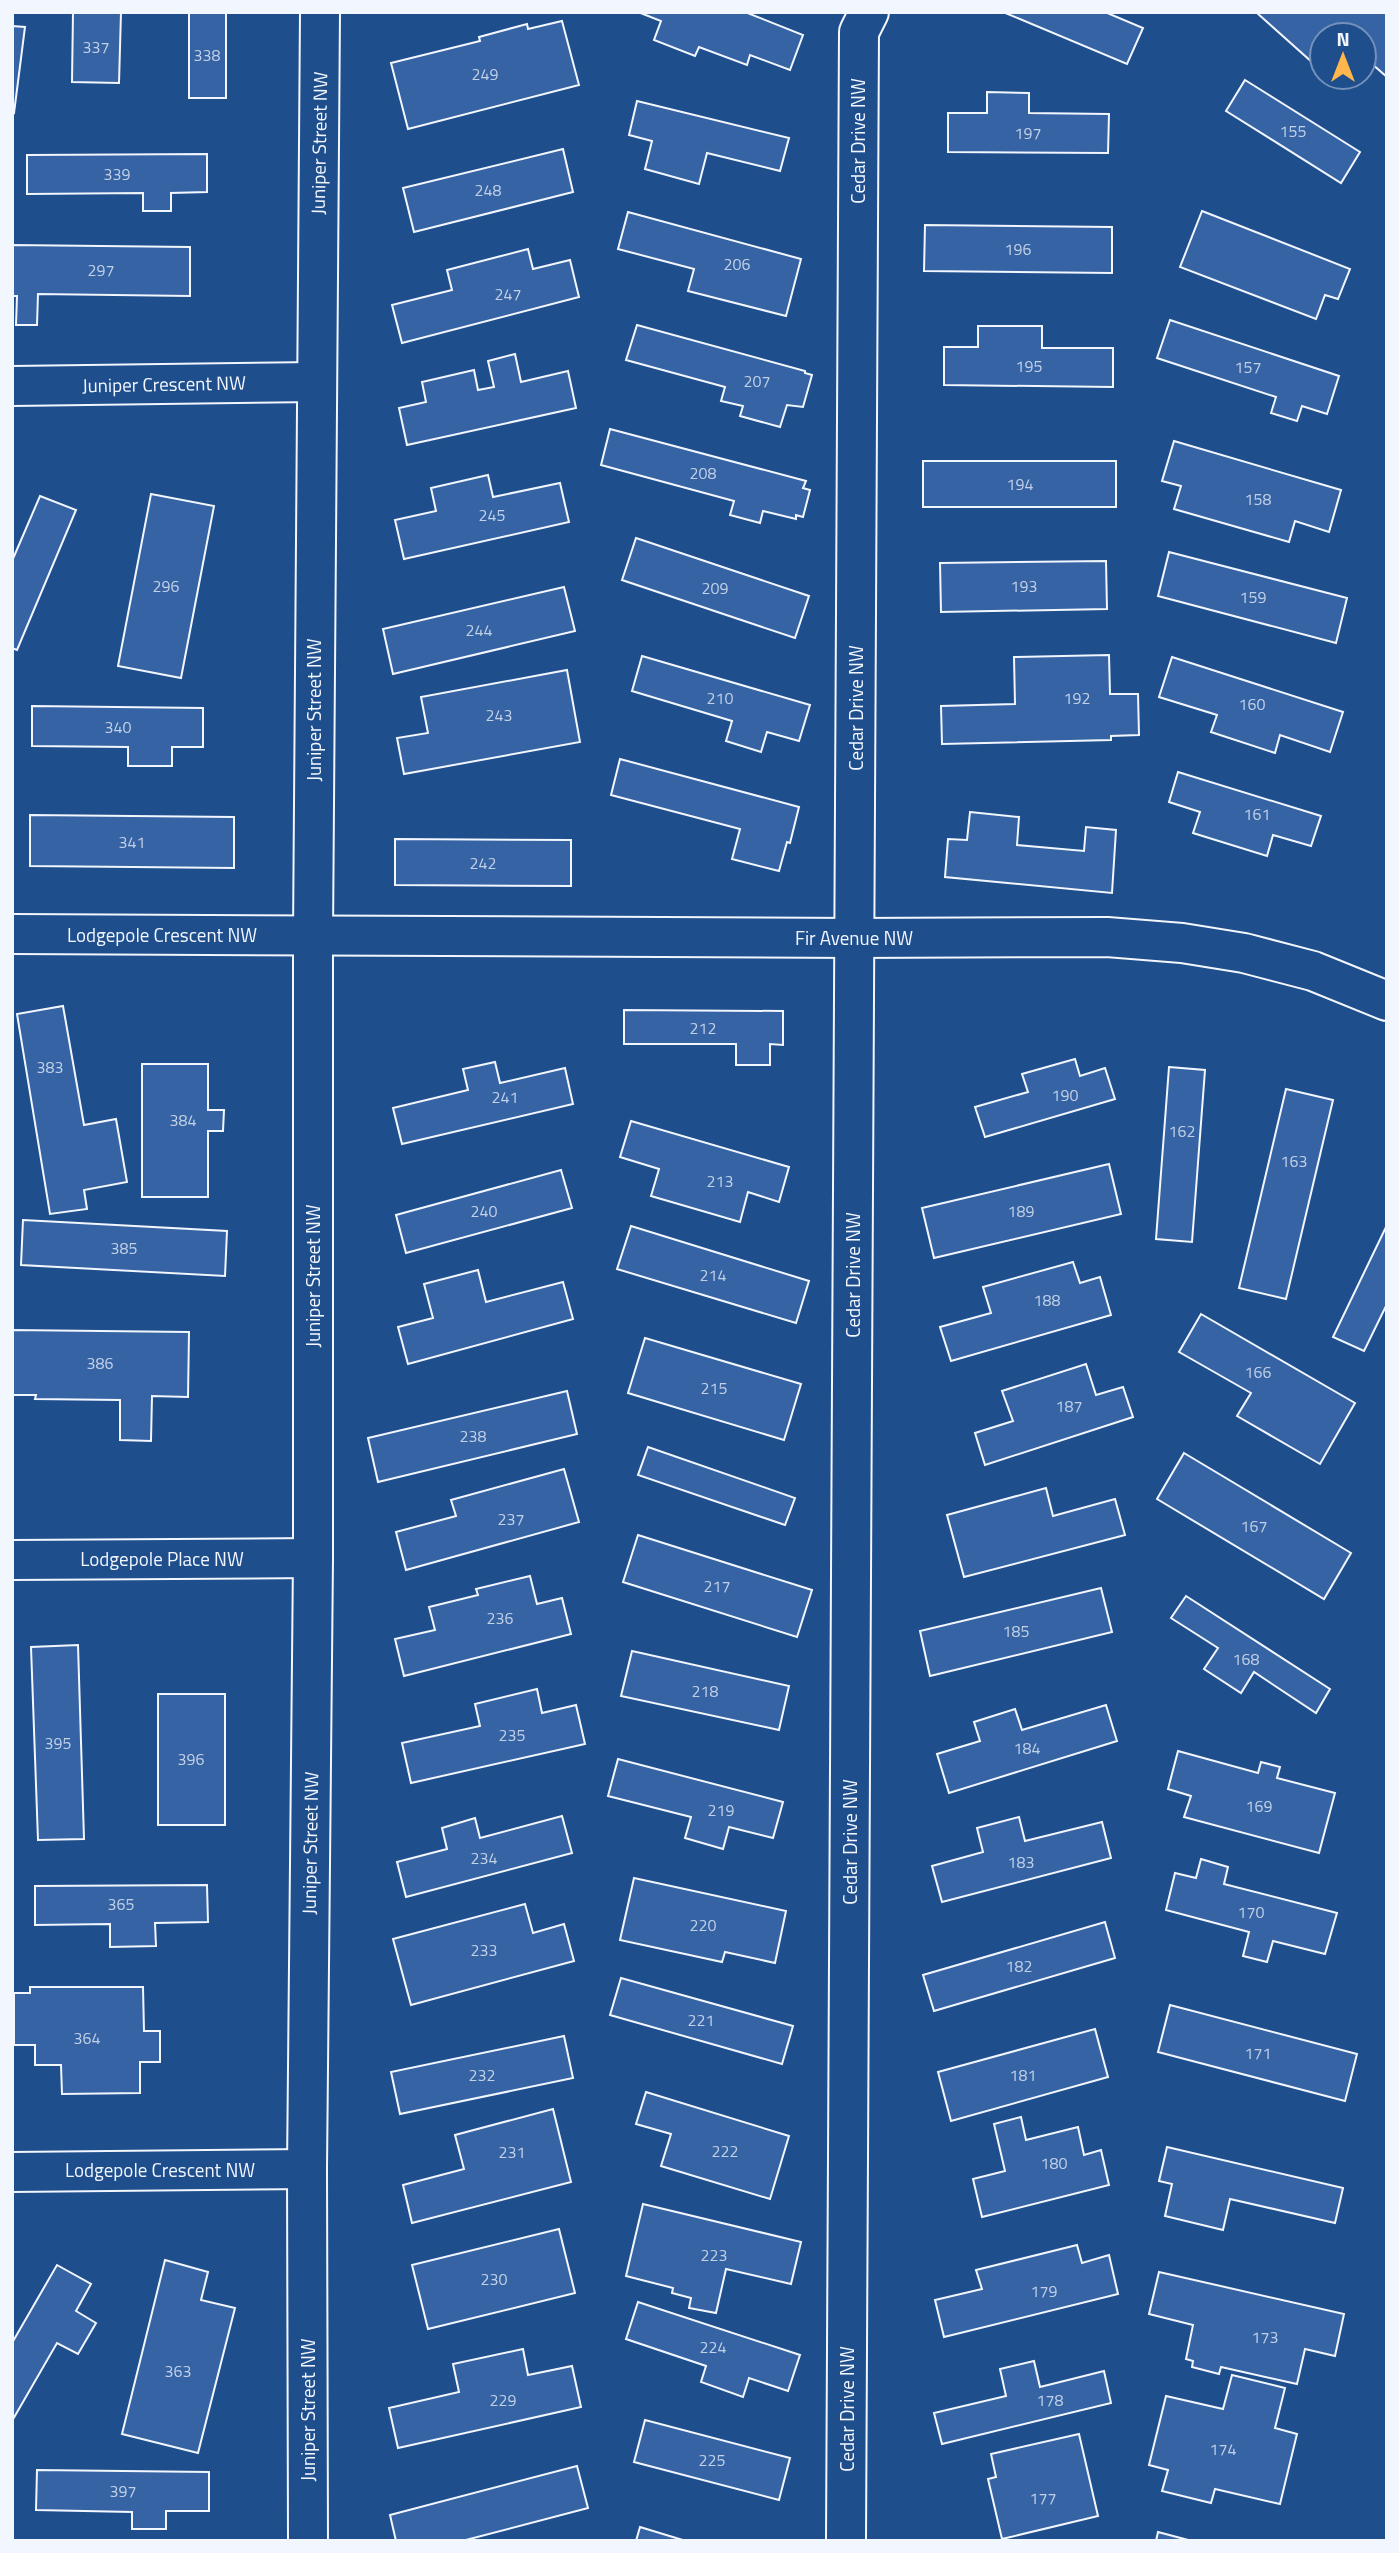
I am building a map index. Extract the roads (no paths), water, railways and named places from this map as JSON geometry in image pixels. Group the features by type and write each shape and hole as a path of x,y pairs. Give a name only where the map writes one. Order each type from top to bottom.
{"street":[{"name":"Juniper Street NW","path":"308,2541 307,2169 313,1559 313,936 320,12"},
{"name":"Cedar Drive NW","path":"846,2541 859,32 869,12"},
{"name":"Juniper Crescent NW","path":"12,386 316,382"},
{"name":"Lodgepole Crescent NW","path":"12,933 313,936"},
{"name":"Fir Avenue NW","path":"313,936 1107,937 1182,943 1244,953 1314,971 1387,1001"},
{"name":"Lodgepole Place NW","path":"12,1560 313,1559"},
{"name":"Lodgepole Crescent NW","path":"12,2172 307,2169"}]}
